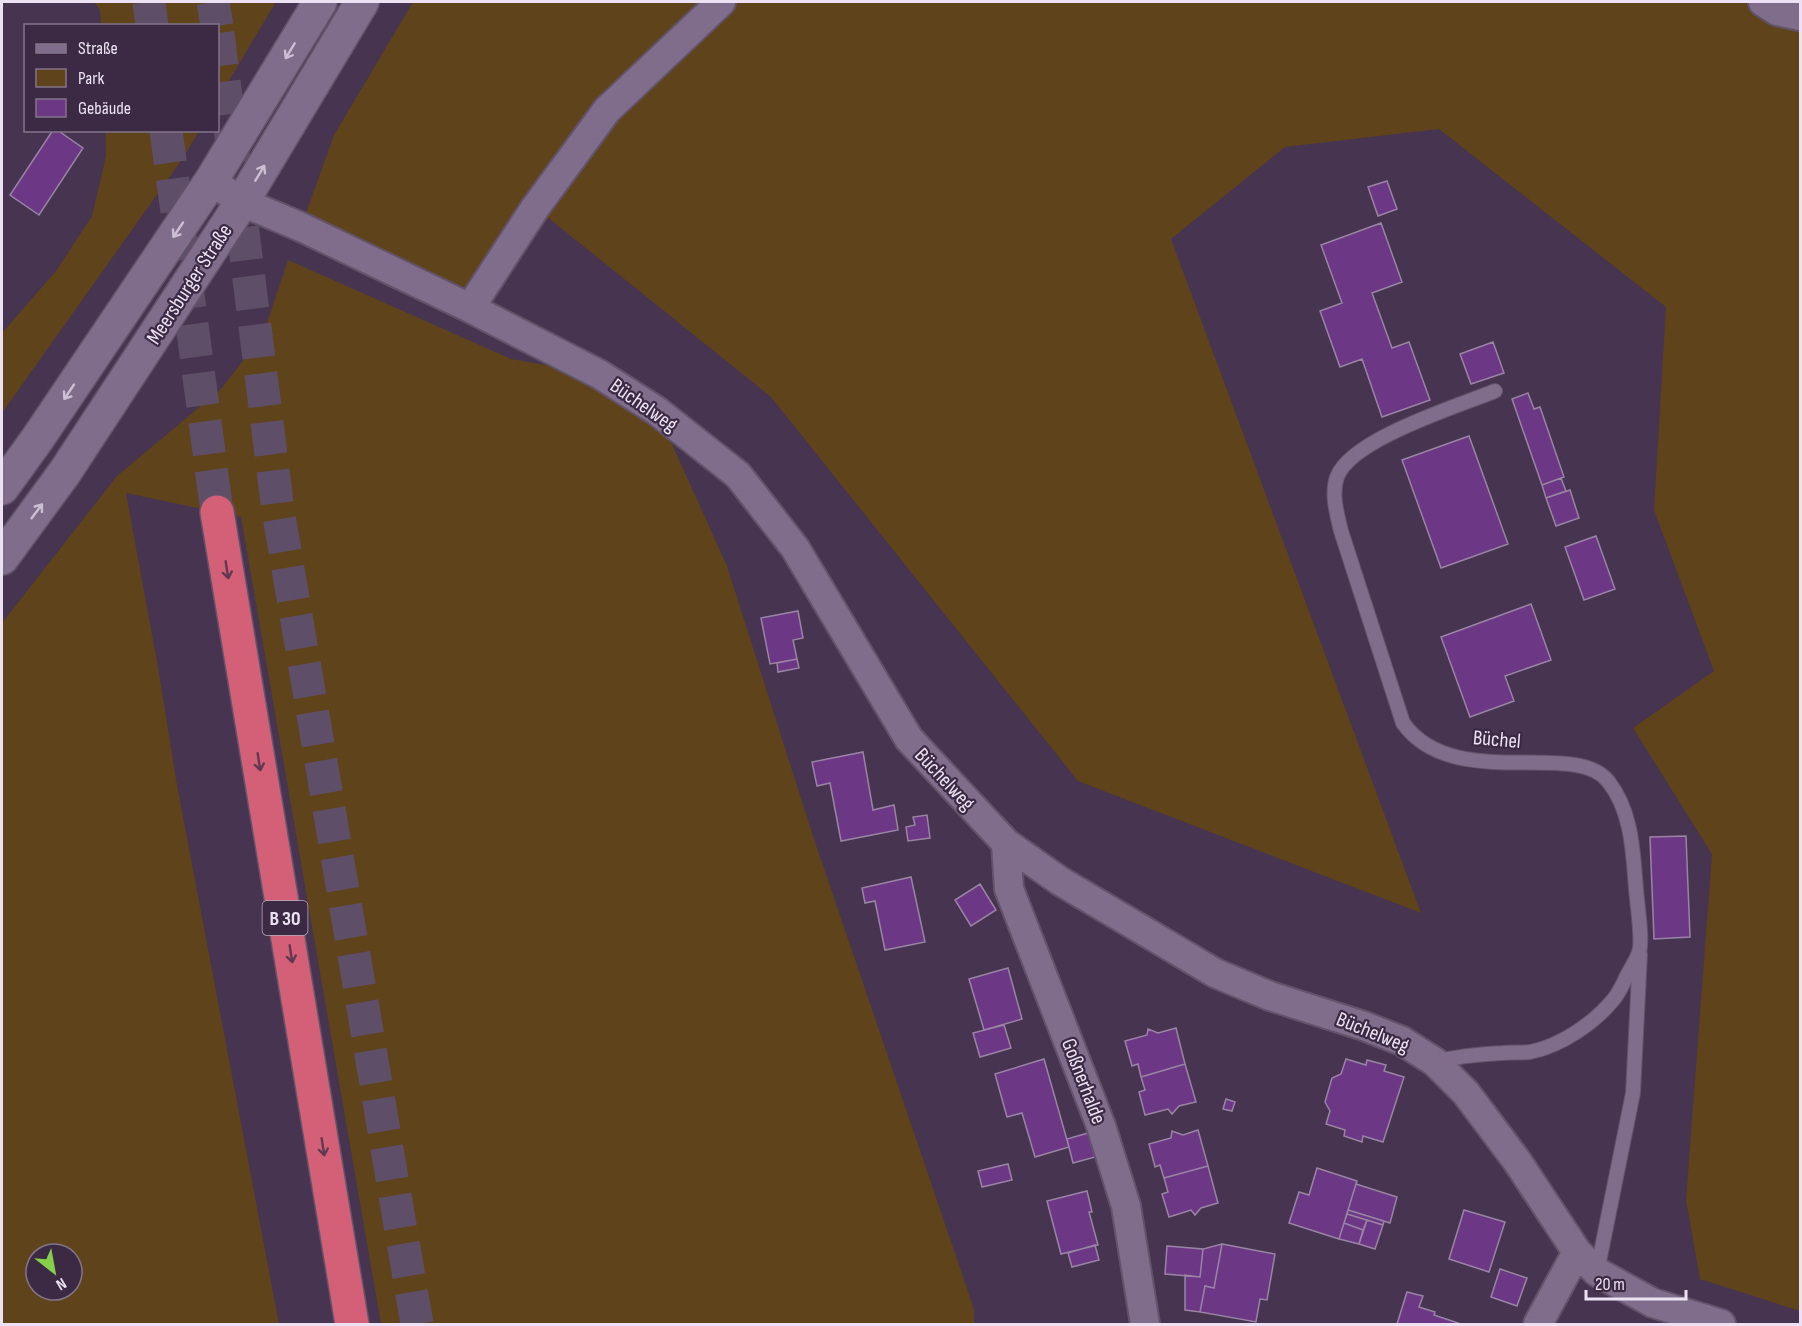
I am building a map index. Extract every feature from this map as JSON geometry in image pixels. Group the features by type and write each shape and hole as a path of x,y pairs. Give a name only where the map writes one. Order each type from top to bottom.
{"highway":[{"name":"B 30","path":"217,512 352,1324"}],"street":[{"name":"Meersburger Straße","path":"2,488 211,181 320,2"},
{"name":"Meersburger Straße","path":"2,558 65,472 242,202 362,2"},
{"path":"470,308 535,208 607,110 715,5 721,2"},
{"path":"1763,2 1777,10 1800,16"},
{"name":"Büchelweg","path":"211,181 242,202 301,227 470,308 599,374 657,411 738,475 795,548 909,740 1006,843 1060,881 1215,973 1270,996 1364,1026 1402,1041 1435,1062 1466,1093 1517,1161 1577,1252 1597,1272 1653,1303 1721,1324"},
{"name":"Goßnerhalde","path":"1006,843 1009,889 1101,1126 1126,1206 1145,1324"},
{"path":"1549,1320 1577,1252"}],"lane":[{"name":"Büchel","path":"1495,391 1382,436 1346,462 1337,476 1335,506 1403,723 1411,734 1434,749 1469,759 1491,763 1589,767 1606,779 1622,801 1628,819 1640,950 1633,1093 1597,1272"},
{"path":"1435,1062 1457,1057 1530,1052 1567,1037 1586,1024 1614,999 1640,950"}],"green space":[{"path":"94,2 276,2 219,97 219,24 101,24 100,10"},
{"path":"413,2 1775,2 1800,16 1800,1311 1700,1279 1686,1200 1712,854 1633,728 1714,671 1654,510 1666,307 1439,129 1285,147 1171,239 1421,913 1078,781 771,397 536,208 470,308 301,227 334,135"},
{"path":"106,132 198,132 183,158 2,413 2,333 56,271 92,216 106,156"},
{"path":"288,260 511,359 599,374 657,411 727,566 813,836 974,1309 974,1324 381,1324 241,517 126,493 177,785 279,1324 2,1324 2,623 117,476 221,389 263,335"}],"building":[{"path":"52,132 60,132 83,148 39,215 10,195"},
{"path":"1387,181 1397,209 1378,216 1368,187"},
{"path":"1381,223 1402,282 1372,293 1392,348 1409,342 1430,400 1382,417 1362,359 1340,367 1320,311 1342,303 1321,245"},
{"path":"1493,342 1504,373 1471,384 1460,354"},
{"path":"1528,393 1534,409 1540,407 1564,477 1542,485 1512,399"},
{"path":"1469,436 1508,544 1441,568 1402,460"},
{"path":"1561,478 1566,491 1546,498 1542,485"},
{"path":"1570,490 1579,518 1556,526 1546,498"},
{"path":"1596,536 1615,589 1584,600 1565,547"},
{"path":"1531,604 1551,660 1505,676 1514,701 1470,717 1441,637"},
{"path":"798,611 803,638 793,640 797,659 770,664 761,618"},
{"path":"797,659 799,668 778,672 777,663"},
{"path":"863,752 873,810 894,805 898,830 841,841 830,783 817,786 812,762"},
{"path":"927,815 930,838 908,841 906,827 915,825 913,817"},
{"path":"1686,836 1690,937 1654,939 1650,837"},
{"path":"911,877 925,942 885,950 875,901 865,903 862,888"},
{"path":"980,884 996,910 971,926 955,900"},
{"path":"1008,968 1022,1019 984,1030 969,979"},
{"path":"1004,1025 1011,1048 980,1057 973,1033"},
{"path":"1176,1028 1185,1064 1141,1077 1138,1064 1132,1066 1125,1041 1147,1035 1148,1029 1158,1033"},
{"path":"1044,1059 1069,1147 1035,1157 1022,1113 1007,1117 995,1074"},
{"path":"1346,1059 1366,1065 1367,1060 1386,1065 1384,1071 1404,1077 1383,1142 1363,1136 1362,1142 1344,1136 1345,1130 1326,1124 1330,1111 1325,1102 1332,1078 1341,1074"},
{"path":"1185,1064 1196,1102 1179,1106 1172,1114 1168,1109 1145,1115 1139,1092 1145,1090 1141,1077"},
{"path":"1226,1099 1235,1102 1232,1111 1223,1109"},
{"path":"1198,1130 1208,1166 1164,1178 1160,1165 1155,1167 1149,1144 1171,1138 1172,1131 1183,1135"},
{"path":"1088,1133 1095,1157 1073,1163 1067,1139"},
{"path":"1008,1164 1012,1180 982,1187 978,1171"},
{"path":"1208,1166 1218,1203 1201,1208 1195,1215 1191,1210 1169,1217 1162,1194 1168,1192 1164,1178"},
{"path":"1317,1168 1357,1181 1339,1239 1289,1223 1299,1192 1309,1195"},
{"path":"1356,1184 1397,1197 1390,1223 1348,1210"},
{"path":"1087,1191 1092,1212 1089,1212 1098,1245 1061,1254 1047,1201"},
{"path":"1348,1210 1384,1221 1383,1225 1347,1214"},
{"path":"1464,1210 1505,1222 1489,1272 1449,1259"},
{"path":"1347,1214 1367,1220 1363,1230 1344,1223"},
{"path":"1367,1220 1383,1225 1375,1249 1359,1244"},
{"path":"1344,1223 1363,1230 1359,1244 1339,1239"},
{"path":"1222,1244 1275,1254 1267,1300 1260,1299 1256,1322 1200,1312 1205,1286 1214,1288"},
{"path":"1222,1244 1214,1288 1205,1286 1200,1312 1185,1310 1185,1275 1200,1277 1203,1249"},
{"path":"1095,1245 1099,1260 1072,1267 1068,1253"},
{"path":"1167,1246 1203,1249 1200,1277 1165,1274"},
{"path":"1500,1269 1527,1278 1517,1306 1491,1297"},
{"path":"1407,1292 1423,1296 1419,1307 1461,1324 1397,1324"}],"tunnel":[{"path":"149,2 152,24"},
{"path":"213,2 217,24"},
{"path":"219,41 278,510 417,1324"},
{"path":"166,132 217,512"}]}
